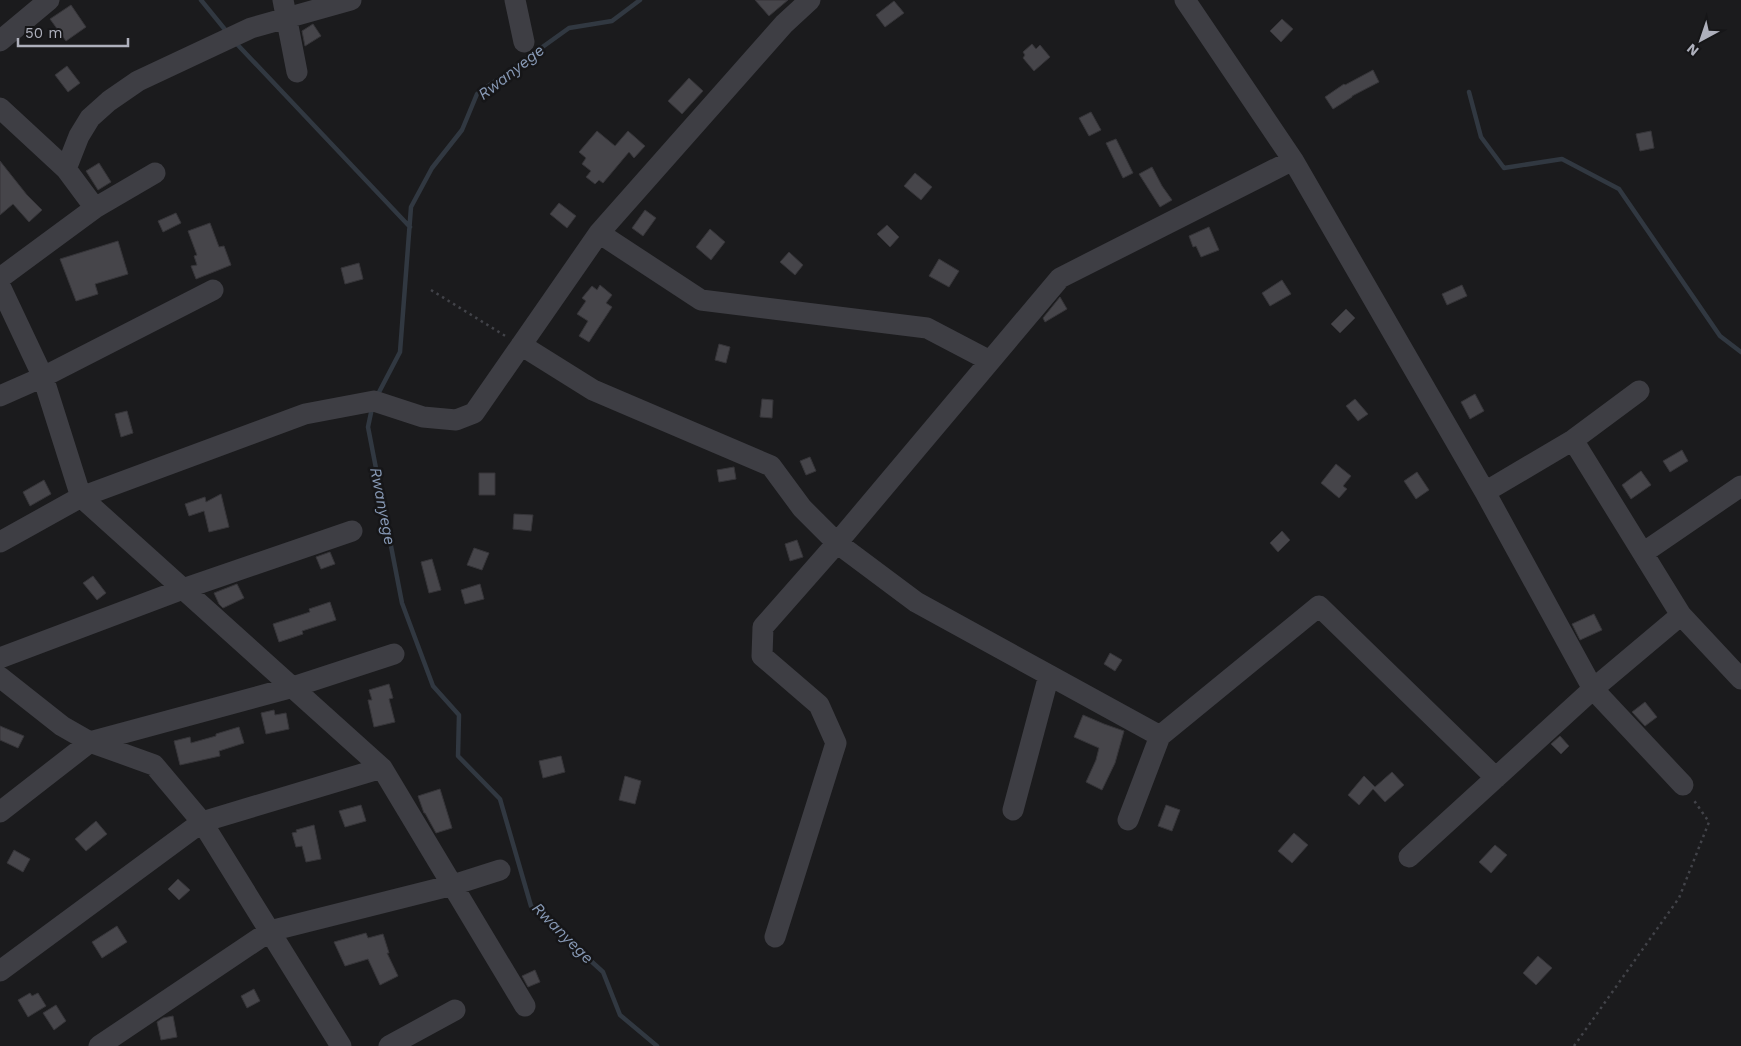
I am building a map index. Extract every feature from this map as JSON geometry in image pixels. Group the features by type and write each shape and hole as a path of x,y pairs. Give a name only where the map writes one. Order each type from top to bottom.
{"street":[{"path":"0,41 49,0"},
{"path":"66,170 79,136 90,118 109,101 138,81 251,28 285,9 351,0"},
{"path":"516,0 524,42"},
{"path":"0,542 81,497 305,414 374,401 423,417 456,420 474,413 599,233 784,24 810,0"},
{"path":"1185,0 1293,160 1485,492 1594,689 1684,785"},
{"path":"285,9 297,72"},
{"path":"0,108 66,170 95,208"},
{"path":"775,937 836,743 818,705 762,656 763,627 837,543 1060,278 1293,160"},
{"path":"0,278 95,208 155,173"},
{"path":"599,233 701,300 927,328 990,361"},
{"path":"0,286 43,377 81,497 382,768 524,1006"},
{"path":"0,396 43,377 213,290"},
{"path":"521,345 593,390 770,466 802,508 837,543 916,602 1160,736"},
{"path":"1485,492 1573,440 1639,391"},
{"path":"1573,440 1682,615 1741,679"},
{"path":"1643,553 1741,486"},
{"path":"0,658 183,589 352,531"},
{"path":"1128,820 1160,736 1319,606 1496,778"},
{"path":"1409,857 1594,689 1682,615"},
{"path":"0,812 90,742 293,687 394,654"},
{"path":"1013,810 1049,675"},
{"path":"0,677 62,726 90,742 154,764 202,822 341,1046"},
{"path":"0,971 202,822 382,768"},
{"path":"99,1046 270,931 453,885 500,870"},
{"path":"388,1046 455,1010"}],"path":[{"path":"431,290 521,345"},
{"path":"1574,1046 1679,898 1709,822 1684,785"}],"building":[{"path":"755,0 788,0 769,16"},
{"path":"894,1 904,13 885,27 876,15"},
{"path":"71,5 86,27 66,41 50,19"},
{"path":"1282,19 1293,29 1281,42 1270,31"},
{"path":"313,24 321,36 305,46 302,31"},
{"path":"1032,44 1036,49 1040,45 1050,57 1034,71 1023,58 1025,55 1023,52"},
{"path":"67,66 80,83 68,92 55,75"},
{"path":"1373,70 1379,82 1352,96 1333,109 1325,97 1344,84"},
{"path":"689,78 703,91 682,114 668,101"},
{"path":"1091,112 1101,130 1089,136 1079,118"},
{"path":"597,131 615,146 628,131 645,146 634,158 629,152 603,183 599,180 595,184 586,177 591,171 582,164 586,158 579,152"},
{"path":"1651,131 1654,148 1640,151 1636,134"},
{"path":"1116,139 1133,173 1123,178 1106,143"},
{"path":"0,161 27,195 42,210 29,222 13,204 0,215"},
{"path":"99,163 111,182 98,190 86,171"},
{"path":"1152,167 1172,200 1160,207 1139,174"},
{"path":"915,173 932,187 921,200 904,186"},
{"path":"559,203 576,216 567,228 550,214"},
{"path":"645,210 656,218 643,236 632,228"},
{"path":"176,213 181,223 163,232 158,221"},
{"path":"210,223 219,247 224,246 231,265 196,279 191,266 197,265 194,256 197,255 188,231"},
{"path":"887,225 899,237 890,247 877,234"},
{"path":"1209,227 1219,250 1201,257 1196,246 1193,247 1189,236"},
{"path":"710,229 725,242 711,260 696,247"},
{"path":"118,241 128,274 95,284 98,294 76,301 60,259"},
{"path":"789,252 803,265 795,275 780,262"},
{"path":"939,259 959,271 949,287 929,276"},
{"path":"359,263 363,279 345,284 341,268"},
{"path":"1282,280 1291,294 1270,306 1262,293"},
{"path":"600,285 612,295 606,303 612,307 589,342 579,336 588,321 577,314 586,301 582,298 592,286 597,290"},
{"path":"1462,285 1467,296 1447,305 1442,294"},
{"path":"1060,297 1067,309 1045,322 1043,318"},
{"path":"1346,309 1355,318 1340,333 1331,324"},
{"path":"719,344 730,347 726,363 715,360"},
{"path":"1475,394 1484,411 1470,419 1461,402"},
{"path":"762,399 773,400 772,418 760,417"},
{"path":"1355,399 1368,414 1358,421 1346,406"},
{"path":"127,411 133,433 121,437 115,414"},
{"path":"1682,450 1688,461 1670,472 1663,461"},
{"path":"810,457 816,471 806,475 800,461"},
{"path":"1336,464 1351,476 1343,486 1347,489 1339,498 1321,483"},
{"path":"734,467 736,479 719,482 717,470"},
{"path":"1641,471 1651,485 1631,499 1622,485"},
{"path":"1417,472 1429,490 1416,499 1404,481"},
{"path":"479,473 495,473 495,495 479,495"},
{"path":"44,480 51,494 30,506 23,492"},
{"path":"221,494 229,527 209,532 204,511 189,516 185,504 205,497 206,502"},
{"path":"514,514 533,515 531,531 513,529"},
{"path":"1282,531 1290,540 1278,552 1270,543"},
{"path":"797,540 803,557 790,561 785,544"},
{"path":"474,548 489,553 482,570 467,565"},
{"path":"330,552 335,564 321,569 316,557"},
{"path":"432,559 441,590 429,593 421,562"},
{"path":"93,576 106,593 97,600 83,583"},
{"path":"237,584 244,598 223,608 214,593"},
{"path":"480,584 484,599 465,604 461,590"},
{"path":"330,602 336,620 302,631 303,634 279,642 273,624 310,612 309,609"},
{"path":"1594,614 1602,630 1580,640 1572,624"},
{"path":"1110,653 1122,660 1115,671 1104,664"},
{"path":"389,684 393,698 389,699 395,722 374,727 368,700 372,700 369,690"},
{"path":"1645,702 1657,717 1645,726 1632,712"},
{"path":"274,710 275,715 286,713 289,729 266,734 261,713"},
{"path":"1083,715 1124,731 1115,763 1102,790 1086,782 1099,748 1074,737"},
{"path":"0,726 24,736 18,748 0,740"},
{"path":"239,727 244,743 219,751 220,756 180,765 174,741 190,737 191,743"},
{"path":"1560,736 1569,746 1561,754 1551,744"},
{"path":"561,756 565,772 543,778 539,761"},
{"path":"1392,772 1404,785 1385,802 1373,789 1359,805 1348,795 1364,776 1375,787"},
{"path":"625,776 641,781 635,804 619,800"},
{"path":"440,789 452,828 436,833 424,813 418,796"},
{"path":"361,805 366,821 345,827 339,811"},
{"path":"1166,805 1180,810 1172,831 1158,826"},
{"path":"96,821 107,834 86,851 75,839"},
{"path":"314,825 321,859 306,862 302,846 296,847 292,833"},
{"path":"1294,833 1308,845 1292,863 1278,851"},
{"path":"1495,845 1507,855 1491,873 1479,862"},
{"path":"14,850 30,859 23,872 7,863"},
{"path":"178,879 190,890 179,900 168,889"},
{"path":"117,926 127,942 102,958 92,942"},
{"path":"366,933 368,938 383,934 389,953 387,953 398,976 380,985 368,959 345,966 334,942"},
{"path":"1538,956 1552,968 1536,985 1523,973"},
{"path":"535,970 540,982 528,987 522,976"},
{"path":"254,989 260,1001 247,1008 241,996"},
{"path":"30,993 32,996 38,993 46,1006 28,1017 18,1000"},
{"path":"56,1005 66,1021 54,1030 43,1013"},
{"path":"173,1016 177,1037 161,1040 157,1022 163,1018"}],"waterway":[{"path":"201,0 227,32"},
{"name":"Rwanyege","path":"377,396 400,352 411,207 432,168 462,130 477,94 569,28 612,21 640,0"},
{"path":"235,42 410,227"},
{"path":"1469,92 1481,137 1504,168 1562,159 1619,189 1720,336 1741,352"},
{"name":"Rwanyege","path":"372,408 368,427 402,603 433,686 459,715 458,756 500,799 531,906 603,972 620,1015 657,1046"}]}
